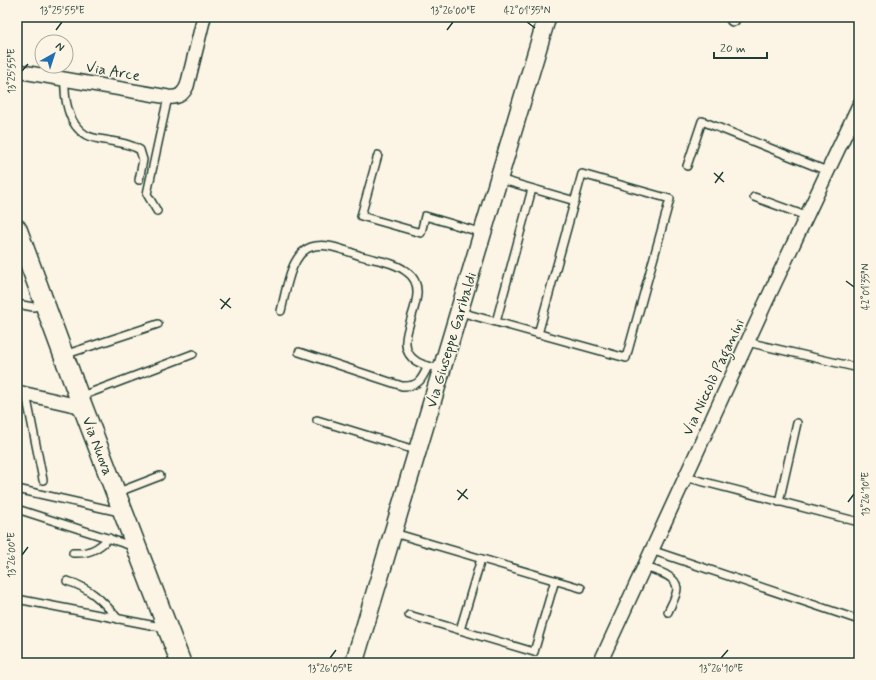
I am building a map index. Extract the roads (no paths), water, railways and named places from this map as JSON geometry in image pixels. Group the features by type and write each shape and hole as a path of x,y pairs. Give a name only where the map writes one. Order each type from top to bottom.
{"main road":[{"name":"Via Nuova","path":"17,229 81,402 181,663"}],"street":[{"path":"174,96 184,93 187,86 204,17"},
{"name":"Via Giuseppe Garibaldi","path":"354,663 418,451 435,368 459,312 548,17"},
{"name":"Via Arce","path":"17,71 174,96"},
{"name":"Via Niccolò Paganini","path":"600,663 806,216 828,171 854,129 859,105"},
{"path":"22,393 81,402"}],"lane":[{"path":"65,79 65,98 76,127 91,137 132,145 140,150 143,160 139,180"},
{"path":"157,211 147,194 174,96"},
{"path":"687,166 702,121 828,171"},
{"path":"378,155 361,216 421,233 425,216 483,233"},
{"path":"459,312 538,334 626,358 670,199 582,174 538,334"},
{"path":"499,180 575,201"},
{"path":"496,322 532,189"},
{"path":"754,197 806,216"},
{"path":"281,311 293,267 299,256 307,249 318,246 330,246 394,265 409,273 413,278 418,292 406,339 406,349 408,354 415,361 435,368"},
{"path":"17,304 33,307 45,305"},
{"path":"64,355 158,324"},
{"path":"747,342 859,368"},
{"path":"299,352 402,386 414,385 435,368"},
{"path":"81,402 192,354"},
{"path":"22,393 43,480"},
{"path":"317,420 418,451"},
{"path":"779,502 797,423"},
{"path":"116,493 160,476"},
{"path":"685,477 859,522"},
{"path":"17,488 123,513"},
{"path":"17,508 136,547"},
{"path":"394,533 581,588"},
{"path":"73,553 81,554 93,551 99,548 109,538"},
{"path":"652,550 859,620"},
{"path":"460,630 481,559"},
{"path":"644,567 663,574 675,582 677,588 676,593 668,612"},
{"path":"409,615 534,652 555,580"},
{"path":"67,581 82,586 90,591 105,603 118,619"},
{"path":"17,599 168,629"}]}
